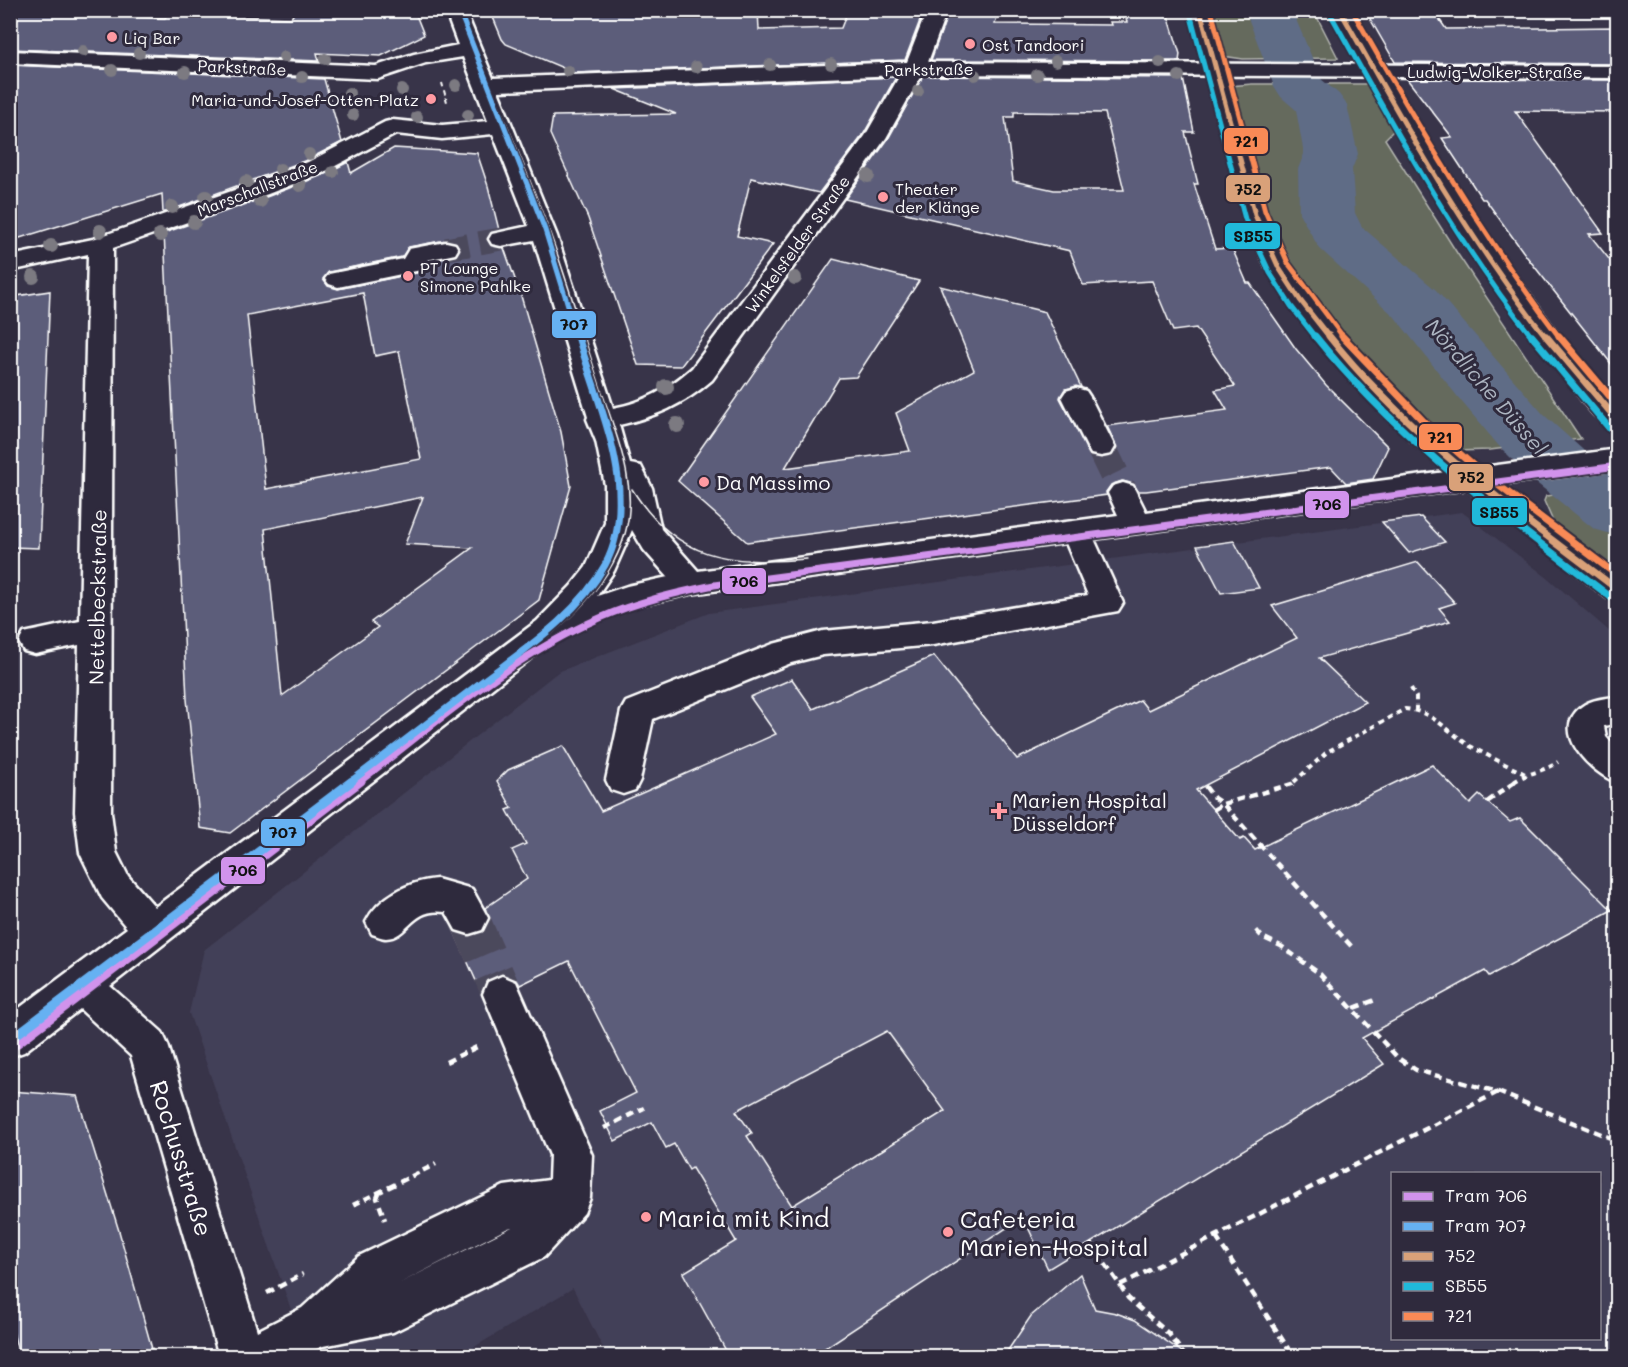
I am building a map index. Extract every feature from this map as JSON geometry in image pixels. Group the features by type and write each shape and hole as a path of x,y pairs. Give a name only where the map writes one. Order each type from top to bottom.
{"street":[{"path":"10,1039 548,629 582,594 599,571 620,523 620,485 606,430 543,231 455,10"},
{"name":"Winkelsfelder Straße","path":"606,430 680,394 702,374 875,138 915,68 937,10"},
{"path":"1200,10 1254,215 1279,268 1300,300 1339,350 1421,434 1470,477 1617,590"},
{"path":"1340,10 1422,153 1490,260 1572,369 1617,422"},
{"name":"Parkstraße","path":"10,57 378,73 435,56 470,49"},
{"name":"Parkstraße","path":"485,85 915,68 1373,71"},
{"name":"Ludwig-Wolker-Straße","path":"1373,71 1617,72"},
{"name":"Marschallstraße","path":"10,264 101,244 269,186 316,167 393,127 415,131 453,132 501,127"},
{"path":"501,239 543,231"},
{"name":"Nettelbeckstraße","path":"101,244 93,812 98,853 114,887 153,931"},
{"path":"338,279 412,265 418,254 446,249"},
{"path":"1076,397 1101,447"},
{"path":"606,430 636,481 648,535 690,583"},
{"path":"548,629 601,605 690,583 1470,477 1612,460"},
{"path":"1123,493 1136,522"},
{"path":"622,780 638,711 784,653 823,643 933,633 1107,603 1075,530"},
{"path":"35,642 97,629"},
{"path":"1617,710 1600,712 1591,719 1587,729 1588,741 1599,757 1617,769"},
{"path":"385,922 412,900 427,895 445,895 459,900 469,918"},
{"name":"Rochusstraße","path":"81,985 148,1045 243,1356"},
{"path":"256,1356 318,1324 393,1310 529,1242 569,1198 572,1155 502,994"}],"path":[{"path":"435,56 453,132"},
{"path":"1411,688 1416,697 1416,709"},
{"path":"1213,810 1223,804 1292,784 1327,752 1405,709 1416,709 1430,714 1468,744 1525,774"},
{"path":"1487,802 1525,774 1550,768 1588,741"},
{"path":"1205,786 1352,947"},
{"path":"1256,930 1263,937 1281,946 1320,974 1398,1058 1416,1070 1498,1092 1617,1141"},
{"path":"1353,1008 1376,1000"},
{"path":"1120,1285 1498,1092"},
{"path":"353,1205 436,1164"},
{"path":"1216,1237 1291,1356"},
{"path":"1090,1243 1128,1298 1169,1334 1185,1356"}],"shaded area":[{"name":"Marien Hospital Düsseldorf","path":"1462,512 1549,579 1617,638 1617,1356 607,1356 573,1288 459,1356 307,1356 189,1013 204,950 558,672 709,613"}],"green space":[{"path":"1210,11 1314,11 1338,58 1243,59 1223,56"},
{"path":"1368,84 1395,129 1385,139 1457,253 1581,439 1490,450 1455,451 1372,371 1323,312 1301,281 1282,248 1267,213 1251,166 1230,86"},
{"path":"1617,487 1617,577 1556,528 1544,501 1546,496"}],"building":[{"path":"10,10 76,10 72,15 165,18 168,14 291,18 296,10 414,10 424,35 381,56 317,53 319,61 10,49"},
{"path":"490,10 758,10 759,30 841,28 848,10 924,10 905,60 575,73 506,44"},
{"path":"949,10 999,10 995,24 1111,25 1110,22 1127,22 1125,14 1168,15 1180,54 1179,61 931,60"},
{"path":"1365,10 1433,10 1446,29 1617,27 1617,64 1395,62"},
{"path":"10,65 324,79 342,142 307,160 163,213 162,194 10,241"},
{"path":"923,76 1183,78 1194,132 1185,132 1198,184 1194,184 1215,249 1232,248 1247,283 1250,283 1296,349 1326,385 1388,447 1373,479 1346,483 1331,467 1146,491 1138,491 1134,484 1122,481 1111,485 1106,492 1107,495 747,542 678,481 833,259 919,281 856,377 839,378 785,468 910,451 896,413 974,370 940,286 1045,312 1081,387 1065,389 1060,398 1091,456 1101,458 1111,456 1117,448 1107,426 1227,410 1215,390 1235,386 1196,328 1173,331 1152,281 1083,285 1070,251 845,199 888,139","holes":["1014,112 1105,113 1124,190 1054,190 1013,181 1005,117 1014,117"]},
{"path":"896,77 863,135 819,193 751,178 737,236 773,244 681,366 638,365 588,218 550,134 553,116 676,114 614,89"},
{"path":"1407,79 1617,80 1617,112 1515,111 1603,233 1589,234 1617,269 1617,371 1527,257 1485,199 1482,199 1442,138 1452,137"},
{"path":"394,148 477,153 499,230 490,233 487,240 492,246 504,248 521,296 561,432 571,486 539,600 230,833 200,828 187,699 164,233 269,196 325,174 348,162 351,173","holes":["446,240 457,243 460,248 457,255 428,262 421,272 338,289 328,286 323,279 329,272 402,257 409,247","363,293 375,356 399,351 421,459 266,489 247,315","423,497 405,544 472,548 371,622 378,627 282,696 265,529"]},
{"path":"50,291 39,548 10,547 10,297"},
{"path":"1421,517 1445,542 1409,553 1382,522"},
{"path":"1234,541 1259,588 1221,593 1197,546"},
{"path":"1418,562 1455,603 1439,608 1450,621 1319,658 1365,702 1196,790 1240,840 1244,838 1255,850 1432,765 1470,804 1479,795 1510,822 1520,818 1612,910 1489,976 1485,971 1362,1038 1384,1064 1048,1269 1023,1217 813,1356 729,1356 683,1273 736,1241 692,1168 689,1170 674,1144 666,1148 652,1122 615,1141 600,1111 636,1093 569,961 520,985 517,980 501,974 487,980 481,992 453,929 468,936 483,932 490,919 485,908 527,879 512,850 526,844 507,810 512,808 497,781 508,770 563,746 601,811 776,734 750,697 792,679 813,709 934,656 1017,759 1140,700 1148,710 1297,638 1272,606","holes":["887,1031 945,1111 792,1206 747,1136 752,1133 736,1111"]},
{"path":"10,1091 77,1096 119,1231 154,1356 19,1356 10,1319"},
{"path":"1080,1274 1095,1309 1135,1320 1188,1356 1004,1356 1031,1316"}],"waterway":[{"name":"Nördliche Düssel","path":"1268,10 1299,86 1321,105 1331,154 1325,169 1327,213 1339,236 1415,303 1521,430 1558,465 1618,512"}],"tunnel":[{"path":"446,249 501,239"},
{"path":"1101,447 1123,493"},
{"path":"469,918 502,994"}],"tram line":[{"name":"707","path":"16,1035 537,640 578,602 594,583 606,563 619,519 616,462 545,230 459,10"},
{"path":"460,10 554,244 623,456 629,495 629,514 625,534 605,577 590,596 556,630 500,674"},
{"name":"706","path":"10,1049 500,674 552,642 627,607 714,585 1618,466"},
{"path":"632,489 649,513 667,531 686,544 707,553 753,561 807,559"}],"transit line":[{"name":"752","path":"1200,10 1255,215 1279,268 1300,300 1339,349 1421,434 1470,477 1618,590"},
{"name":"721","path":"1211,10 1265,211 1288,263 1309,294 1347,342 1428,426 1477,469 1618,576"},
{"name":"752","path":"1340,10 1401,118 1466,225 1538,326 1618,421"},
{"name":"721","path":"1352,10 1434,150 1499,252 1568,347 1618,406"},
{"name":"SB55","path":"1190,13 1245,219 1270,273 1291,306 1331,356 1414,442 1464,485 1612,598"},
{"name":"SB55","path":"1331,15 1425,177 1493,283 1530,334 1610,429"}],"place":[{"name":"Liq Bar","path":"112,37"},
{"name":"Ost Tandoori","path":"970,44"},
{"name":"Maria-und-Josef-Otten-Platz","path":"431,99"},
{"name":"Theater der Klänge","path":"883,197"},
{"name":"PT Lounge Simone Pahlke","path":"408,276"},
{"name":"Da Massimo","path":"704,482"},
{"name":"Marien Hospital Düsseldorf","path":"999,811"},
{"name":"Maria mit Kind","path":"646,1217"},
{"name":"Cafeteria Marien-Hospital","path":"948,1232"}]}
